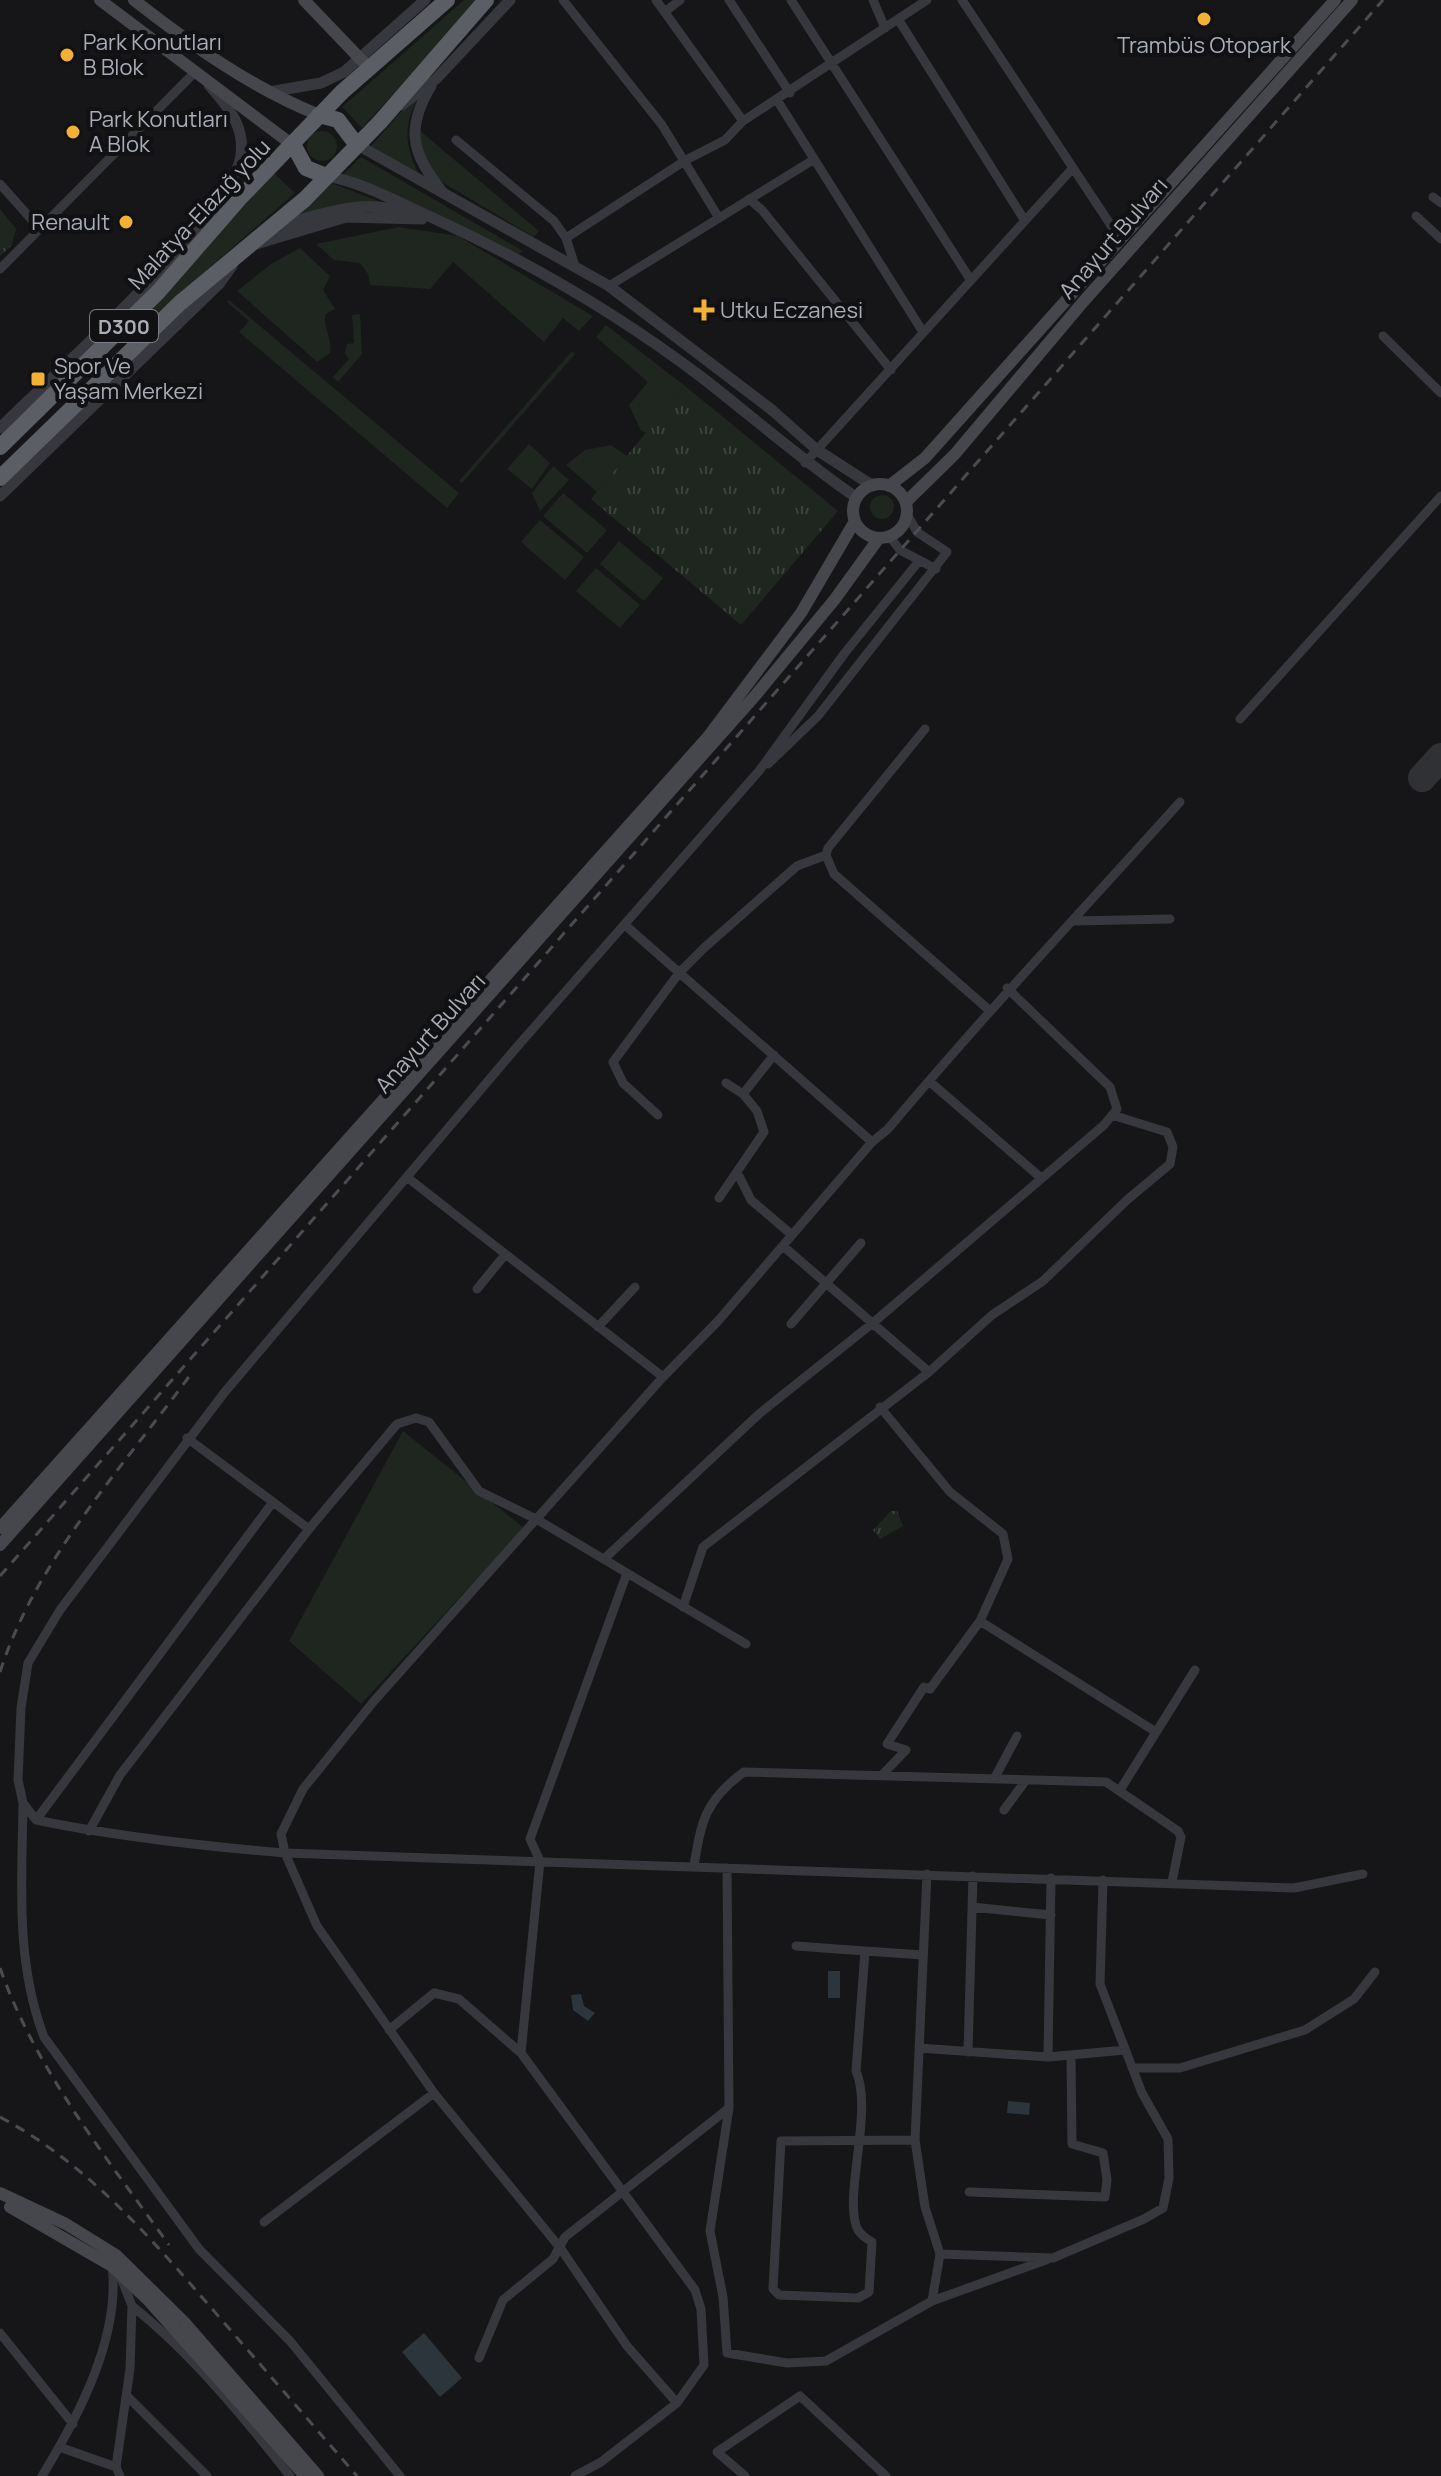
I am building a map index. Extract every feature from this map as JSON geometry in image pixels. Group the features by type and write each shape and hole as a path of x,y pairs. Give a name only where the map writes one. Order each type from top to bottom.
{"highway":[{"path":"447,0 364,62 319,115 294,146 306,168 326,176 380,122 486,0"},
{"path":"319,115 338,120 356,144"},
{"name":"Malatya-Elazığ yolu","path":"0,447 158,292 240,198 294,146"},
{"name":"Malatya-Elazığ yolu","path":"0,478 180,303 273,228 326,176"},
{"path":"176,254 240,198"}],"main road":[{"path":"100,0 294,146"},
{"path":"134,0 194,47 266,92 319,115"},
{"path":"304,0 364,62"},
{"name":"Anayurt Bulvarı","path":"889,486 925,458 1335,0"},
{"name":"Anayurt Bulvarı","path":"906,508 1093,291 1352,0"},
{"path":"873,486 889,486 899,492 906,508 903,527 884,538 864,533 855,521 857,498 873,486"},
{"name":"Anayurt Bulvarı","path":"0,1528 707,738 801,613 855,521"},
{"name":"Anayurt Bulvarı","path":"0,1545 754,697 884,538"},
{"path":"0,2193 66,2224 184,2322 318,2476"},
{"path":"0,2202 116,2265 305,2476"}],"street":[{"path":"266,92 321,83 364,62 425,0"},
{"path":"380,122 436,79 510,0"},
{"path":"563,0 686,160 719,218"},
{"path":"656,0 743,121"},
{"path":"666,11 680,0"},
{"path":"729,0 790,93"},
{"path":"791,0 970,279"},
{"path":"873,0 885,28"},
{"path":"566,238 686,160 725,140 743,121 790,93 927,0"},
{"path":"962,0 1120,239"},
{"path":"898,19 1025,221"},
{"path":"0,269 196,71 236,119 242,140 241,158 221,197 176,254 0,428"},
{"path":"319,115 344,72"},
{"path":"436,79 418,108 414,135 417,156 446,197"},
{"path":"777,100 923,332"},
{"path":"456,140 554,221 566,238 575,266"},
{"path":"356,144 609,286 772,410 817,450 873,486"},
{"path":"609,286 813,160"},
{"path":"805,463 1072,169"},
{"path":"326,176 343,179 452,227 524,264 665,351 805,463 857,498"},
{"path":"0,184 40,229"},
{"path":"749,199 762,210 891,370"},
{"path":"273,228 321,214 370,207 392,208 452,227"},
{"path":"252,246 346,217 412,216"},
{"path":"1416,216 1441,239"},
{"path":"0,496 219,284 237,259"},
{"path":"1383,336 1441,393"},
{"path":"1240,719 1441,496"},
{"path":"759,771 818,716 947,552 917,532 906,508"},
{"path":"884,538 936,569"},
{"path":"400,2476 290,2341 199,2249 44,2037 33,2009 19,1900 23,1803 18,1780 21,1708 28,1663 60,1610 187,1438 759,771 844,654 919,561"},
{"path":"658,1115 623,1083 613,1062 679,973 797,866 826,855 925,729"},
{"path":"677,2403 627,2346 561,2249 434,2093 389,2030 317,1926 285,1853 281,1834 303,1789 374,1701 783,1246 872,1142 888,1129 1007,988 1074,921 1180,802"},
{"path":"826,855 834,874 989,1010"},
{"path":"1074,921 1170,919"},
{"path":"625,925 872,1142"},
{"path":"604,1559 759,1414 874,1322 1117,1109 1110,1087 1007,988"},
{"path":"743,1094 774,1055"},
{"path":"929,1081 1040,1177"},
{"path":"719,1198 764,1132 757,1111 743,1094 726,1083"},
{"path":"683,1607 703,1547 929,1372 992,1315 1043,1281 1170,1164 1173,1147 1167,1132 1112,1115"},
{"path":"737,1172 751,1200 792,1235"},
{"path":"408,1178 504,1256 663,1377"},
{"path":"791,1324 861,1243"},
{"path":"783,1246 929,1372"},
{"path":"477,1289 504,1256"},
{"path":"598,1327 635,1287"},
{"path":"880,1407 950,1492 1003,1534 1008,1559 980,1621 930,1689 924,1687 887,1744 906,1750 883,1774"},
{"path":"89,1831 120,1775 309,1529 397,1424 416,1418 429,1422 439,1432 479,1491 538,1520 746,1644"},
{"path":"187,1438 309,1529"},
{"path":"36,1820 273,1502"},
{"path":"521,2053 540,1861 530,1839 627,1573"},
{"path":"980,1621 1156,1732"},
{"path":"1120,1790 1195,1670"},
{"path":"994,1779 1017,1736"},
{"path":"694,1866 702,1820 722,1788 744,1772 883,1774 1106,1782 1178,1831 1181,1837 1172,1882"},
{"path":"1004,1810 1026,1780"},
{"path":"23,1803 36,1820 89,1831 204,1847 285,1853 1294,1888 1363,1874"},
{"path":"727,1868 729,2108 710,2231 723,2297 727,2353 787,2363 826,2361 932,2301 1053,2258 1163,2208 1169,2178 1168,2139 1132,2068 1100,1984 1103,1880"},
{"path":"927,1874 915,2140 925,2207 940,2254 932,2301"},
{"path":"968,2052 973,1876"},
{"path":"1048,2057 1051,1878"},
{"path":"972,1907 1051,1915"},
{"path":"796,1946 923,1955"},
{"path":"865,1951 856,2071 861,2082 860,2141 854,2218 859,2233 872,2242 869,2292 858,2298 779,2295 773,2289 781,2141 860,2141 915,2140"},
{"path":"1132,2068 1180,2068 1305,2030 1354,1999 1375,1972"},
{"path":"389,2030 434,1993 459,1999 521,2053 695,2290 701,2309 704,2365 677,2403 601,2462 575,2476"},
{"path":"919,2048 1071,2058 1125,2050"},
{"path":"969,2192 1105,2197 1107,2180 1103,2153 1072,2144 1071,2058"},
{"path":"264,2222 434,2093"},
{"path":"479,2358 503,2300 561,2249 565,2237 621,2189 729,2108"},
{"path":"940,2254 1053,2258"},
{"path":"62,2448 118,2472 127,2396 132,2306 116,2265"},
{"path":"42,2476 62,2448 73,2424 113,2314 116,2265"},
{"path":"132,2306 157,2326 256,2432 290,2476"},
{"path":"0,2332 73,2424"},
{"path":"127,2396 207,2476"},
{"path":"745,2476 717,2452 800,2396 886,2476"}],"green space":[{"path":"464,0 479,0 362,128 342,107"},
{"path":"416,95 419,97 410,117 408,136 411,156 420,176 370,147"},
{"path":"419,130 539,231 534,237 432,176 424,165"},
{"path":"322,131 328,132 336,140 336,152 328,160 322,161 316,160 308,152 307,146 308,140 316,132"},
{"path":"361,157 523,251 519,254 343,174"},
{"path":"274,173 295,193 137,331 133,329"},
{"path":"331,183 407,212 372,210 290,223"},
{"path":"0,209 16,229 12,245 0,256"},
{"path":"399,227 458,236 593,316 579,331 563,318 544,342 453,262 430,289 370,285 368,274 360,263 334,260 316,244"},
{"path":"300,248 330,276 323,290 335,309 326,314 325,319 330,353 317,362 237,291 271,264"},
{"path":"229,300 459,493 447,508 239,332 249,321 227,302"},
{"path":"360,314 362,354 338,382 333,377 349,359 345,354 347,344 354,343 352,315"},
{"path":"606,325 685,386 647,433 641,431 629,405 648,382 596,337"},
{"path":"572,351 575,354 462,483 459,481"},
{"path":"685,386 838,511 741,625 591,499"},
{"path":"529,444 550,463 532,489 507,469"},
{"path":"611,445 627,456 597,492 566,465 585,450"},
{"path":"553,466 569,480 540,511 532,493"},
{"path":"563,493 607,530 587,553 543,516"},
{"path":"882,495 891,498 894,507 891,516 882,519 873,516 870,507 873,498"},
{"path":"540,520 584,557 565,580 521,542"},
{"path":"619,541 663,578 644,601 600,564"},
{"path":"596,568 640,605 620,628 576,591"},
{"path":"403,1431 524,1528 361,1704 289,1641"},
{"path":"891,1511 897,1511 903,1526 880,1539 873,1530"}],"shaded area":[{"path":"828,1971 840,1971 840,1998 828,1998"},
{"path":"581,1994 584,2006 595,2013 588,2021 573,2010 571,1995"},
{"path":"1008,2101 1030,2103 1029,2115 1007,2113"},
{"path":"424,2333 462,2378 440,2397 402,2352"}],"taxiway":[{"path":"1422,778 1441,757"}],"railway":[{"path":"0,1576 1383,0"},
{"path":"0,1672 35,1591 58,1553 191,1374"},
{"path":"0,1968 33,2042 74,2112 169,2245"},
{"path":"0,2117 63,2158 119,2207 170,2261 357,2476"}],"place":[{"name":"Trambüs Otopark","path":"1204,19"},
{"name":"Park Konutları B Blok","path":"67,55"},
{"name":"Park Konutları A Blok","path":"73,132"},
{"name":"Renault","path":"126,222"},
{"name":"Utku Eczanesi","path":"704,310"},
{"name":"Spor Ve Yaşam Merkezi","path":"38,379"}]}
